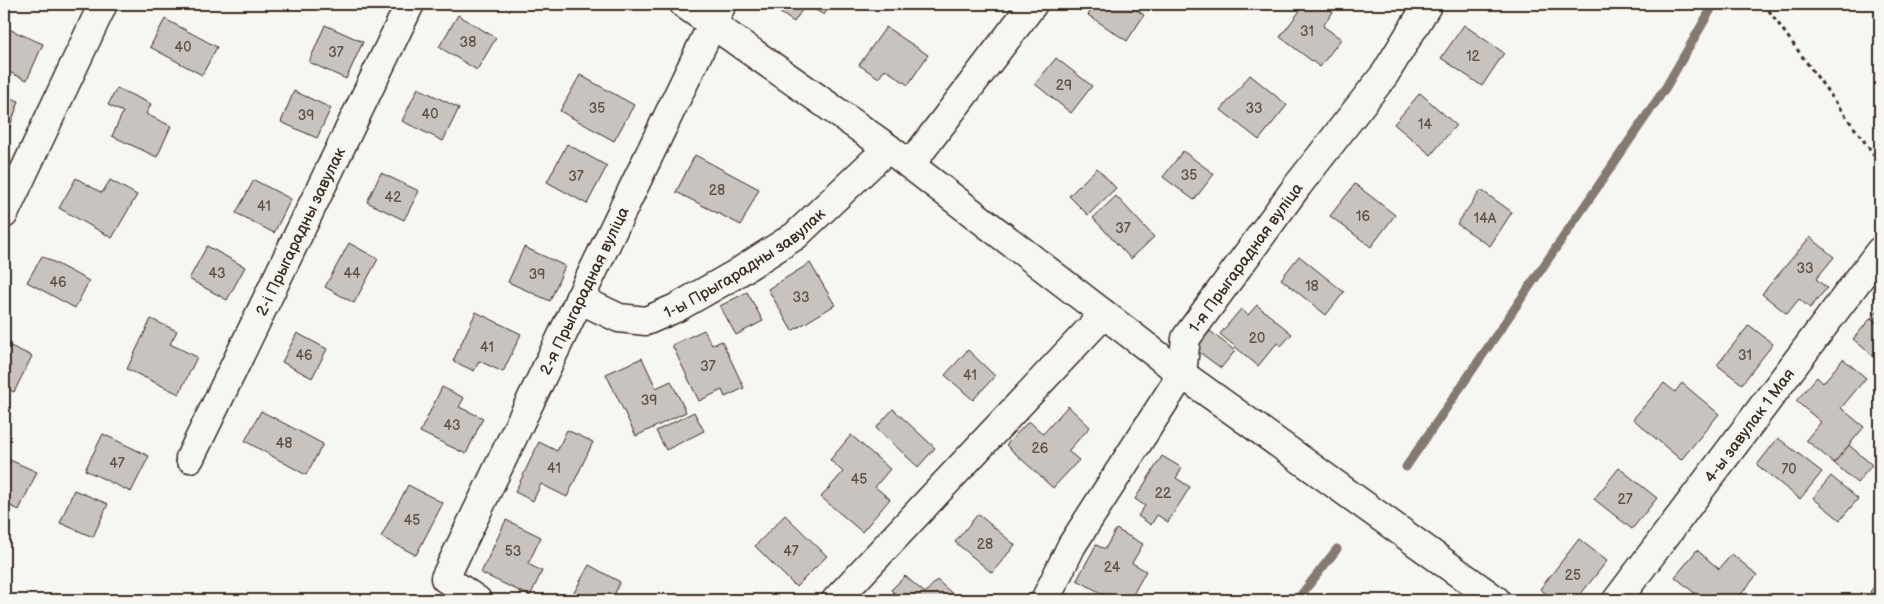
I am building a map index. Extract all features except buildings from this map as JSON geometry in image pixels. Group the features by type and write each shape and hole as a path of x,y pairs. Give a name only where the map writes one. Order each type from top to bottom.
{"street":[{"path":"4,214 103,4"},
{"name":"2-і Прыгарадны завулак","path":"190,458 410,4"},
{"path":"684,4 717,13 888,148 1182,374 1496,600"},
{"path":"910,165 1033,4"},
{"name":"1-я Прыгарадная вуліца","path":"1045,600 1072,545 1182,374 1186,338 1298,185 1385,74 1428,4"},
{"name":"2-я Прыгарадная вуліца","path":"477,600 445,578 717,13"},
{"name":"1-ы Прыгарадны завулак","path":"579,299 619,318 646,322 676,308 734,275 795,236 888,148"},
{"name":"4-ы завулак 1 Мая","path":"1617,600 1880,251"},
{"path":"836,600 1104,314"}],"path":[{"path":"1764,4 1880,164"}],"waterway":[{"path":"1406,467 1666,87 1714,4"},
{"path":"1297,600 1337,549"}]}
